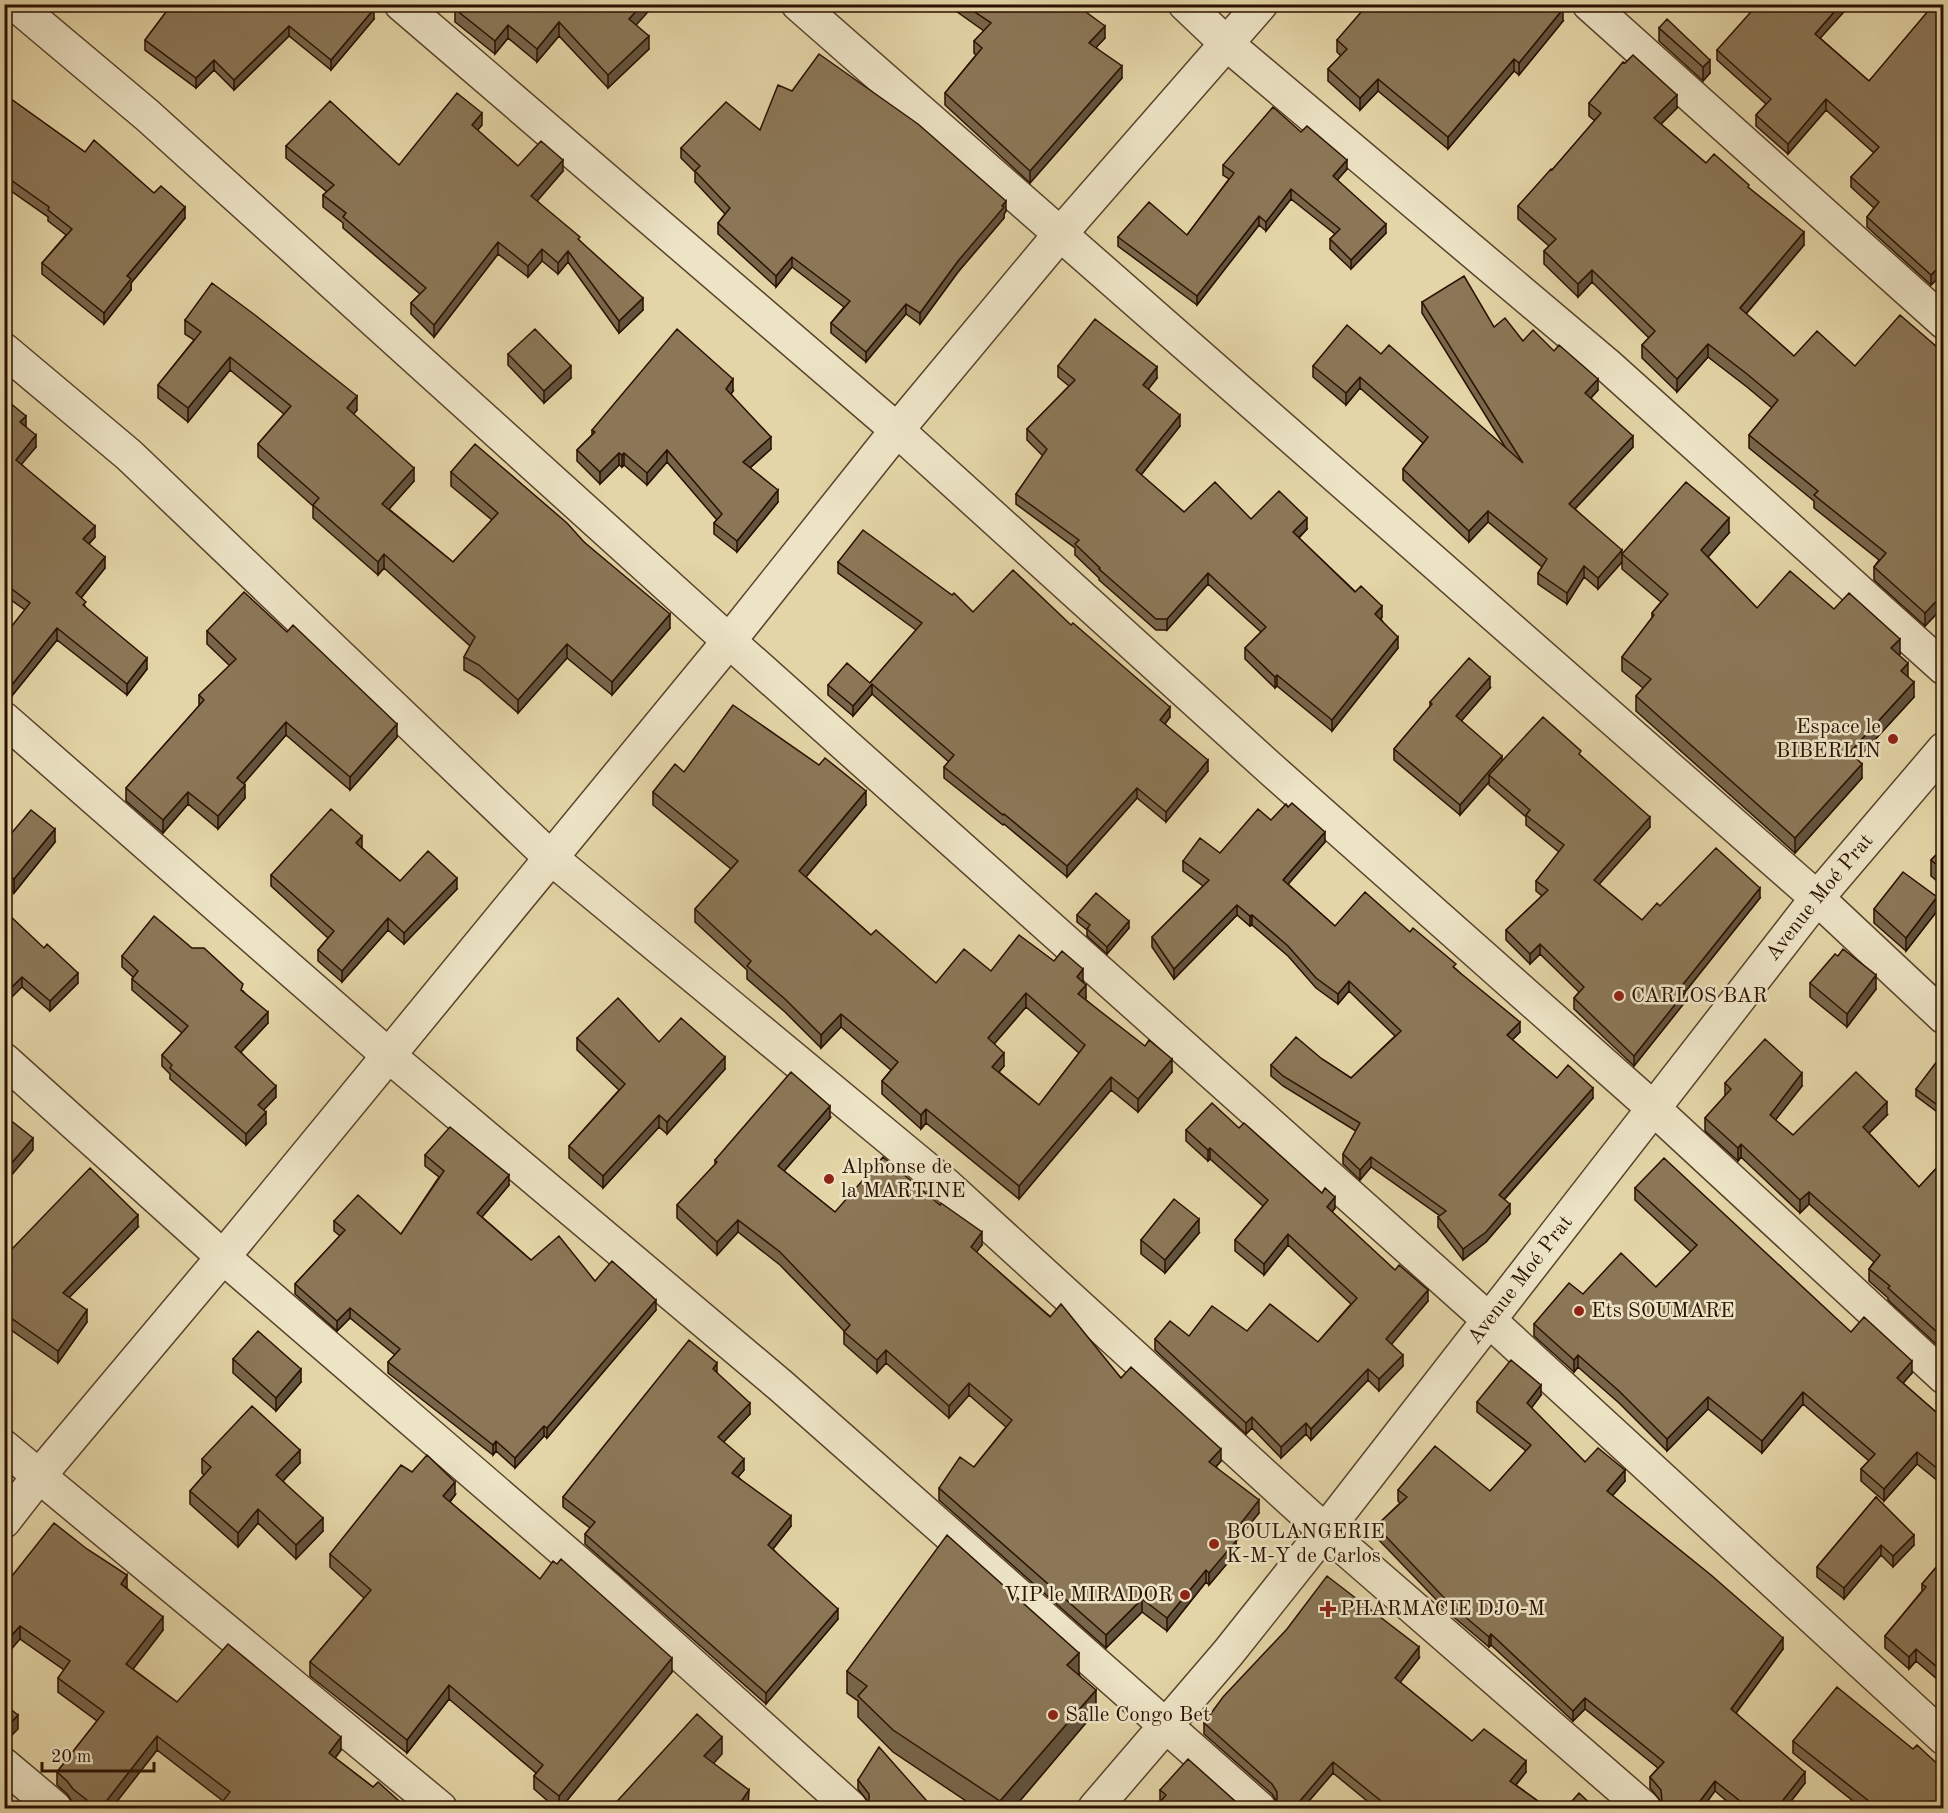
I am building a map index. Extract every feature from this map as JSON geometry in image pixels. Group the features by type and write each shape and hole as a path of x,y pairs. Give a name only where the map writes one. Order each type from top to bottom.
{"street":[{"path":"15,4 147,115 729,641 1489,1320 1944,1738"},
{"path":"401,4 897,430 1272,770 1653,1108 1944,1377"},
{"path":"798,4 1816,898 1944,1017"},
{"path":"1185,4 1227,44 1606,364 1944,668"},
{"path":"4,1521 729,641 897,430 1061,233 1261,4"},
{"path":"1589,4 1944,322"},
{"path":"4,350 129,455 550,857 946,1185 1325,1531 1644,1809"},
{"path":"4,719 388,1055 771,1377 1259,1809"},
{"name":"Avenue Moé Prat","path":"1095,1809 1228,1653 1325,1531 1816,898 1944,749"},
{"path":"4,1060 223,1257 607,1588 851,1809"},
{"path":"4,1447 440,1809"},
{"path":"4,1765 55,1809"}],"building":[{"path":"172,4 368,4 374,9 331,60 289,26 234,80 214,60 196,78 145,40"},
{"path":"458,4 643,4 629,19 649,36 608,75 559,22 537,49 508,25 495,41 455,9"},
{"path":"963,4 1075,4 1105,26 1089,43 1122,66 1030,171 945,93 982,48 974,41 991,23"},
{"path":"1368,4 1557,4 1563,9 1519,63 1514,59 1448,137 1378,79 1360,98 1328,69 1347,49 1337,40"},
{"path":"1758,4 1841,4 1815,34 1869,81 1934,4 1944,4 1944,269 1940,266 1931,275 1867,217 1879,202 1851,177 1879,147 1826,99 1788,144 1756,115 1771,99 1717,50"},
{"path":"1667,19 1710,60 1703,67 1659,28"},
{"path":"819,54 918,124 1006,201 1002,206 1004,207 958,261 920,313 906,304 866,352 831,323 850,301 792,257 776,276 718,223 730,208 695,171 700,166 681,148 726,102 760,130 778,85 792,91"},
{"path":"1633,55 1677,95 1654,118 1706,163 1714,154 1749,185 1748,187 1804,232 1740,308 1794,356 1817,331 1855,366 1900,315 1944,353 1944,360 1939,365 1944,368 1944,593 1925,613 1874,567 1886,553 1814,495 1818,491 1749,435 1778,400 1708,344 1677,379 1642,345 1655,331 1592,270 1578,284 1544,251 1556,239 1518,206 1601,113 1589,103 1623,62 1625,63"},
{"path":"457,93 482,113 472,125 518,166 541,141 563,160 531,196 580,237 578,239 643,298 619,321 568,251 558,263 542,249 528,266 498,242 434,325 411,303 426,288 343,217 346,213 323,195 334,185 286,146 330,101 399,165"},
{"path":"4,94 85,152 94,140 154,193 161,186 185,207 127,276 131,279 104,313 42,263 72,229 48,210 49,207 4,175"},
{"path":"1273,107 1301,132 1307,126 1347,160 1333,176 1386,224 1351,260 1330,239 1340,229 1291,189 1266,222 1259,216 1197,296 1118,237 1149,202 1187,235 1234,173 1223,165"},
{"path":"1464,276 1494,327 1505,318 1523,341 1533,330 1554,351 1559,345 1598,379 1585,393 1633,436 1569,504 1622,550 1598,578 1584,566 1567,593 1538,573 1547,559 1488,511 1469,531 1403,469 1428,437 1360,377 1346,393 1313,366 1347,325 1381,354 1389,345 1523,463 1422,302"},
{"path":"212,283 357,396 347,408 414,468 382,504 453,562 498,513 451,472 475,444 567,523 584,542 670,614 612,682 567,644 518,700 479,665 464,657 475,637 384,554 378,562 313,505 319,498 258,444 291,406 230,357 188,408 158,385 201,332 185,320"},
{"path":"1095,319 1157,367 1143,385 1180,415 1136,470 1184,512 1215,482 1251,519 1279,491 1307,518 1293,532 1355,592 1361,586 1382,606 1375,614 1398,637 1332,720 1277,675 1275,677 1245,648 1266,627 1208,573 1167,619 1156,619 1099,569 1075,544 1079,540 1016,494 1047,449 1027,429 1075,380 1058,366"},
{"path":"535,329 571,366 544,391 508,354"},
{"path":"677,329 733,379 726,389 771,437 743,462 778,490 737,541 714,523 722,514 667,450 647,473 624,453 622,455 619,453 600,472 577,450 595,432 592,430"},
{"path":"4,398 26,416 20,422 36,435 16,460 95,526 83,539 105,557 76,593 86,602 83,605 147,658 127,684 57,628 11,686 4,681 4,636 30,603 4,583"},
{"path":"1686,482 1729,518 1701,550 1757,608 1790,571 1834,609 1849,593 1900,639 1891,648 1908,663 1901,671 1914,682 1850,752 1862,764 1795,838 1636,696 1651,679 1622,657 1668,594 1622,554"},
{"path":"863,530 952,595 954,593 973,612 1013,570 1071,625 1073,623 1170,707 1160,720 1208,760 1166,812 1137,788 1067,866 944,767 954,755 872,684 853,706 828,685 847,663 870,683 922,623 838,562"},
{"path":"244,592 287,632 293,625 397,724 350,777 286,722 237,778 245,785 218,816 188,792 163,820 126,788 204,700 199,695 236,659 207,631"},
{"path":"1469,658 1490,677 1456,716 1502,756 1460,805 1394,749 1432,704 1430,702"},
{"path":"733,705 819,765 825,758 866,791 799,871 871,935 876,930 936,983 964,949 991,971 1019,935 1054,961 1062,951 1083,969 1077,977 1086,985 1078,994 1145,1046 1149,1040 1172,1059 1138,1099 1111,1077 1019,1186 926,1109 921,1115 882,1081 898,1062 841,1014 821,1035 747,966 751,961 695,909 738,861 653,792 675,764 684,772","holes":["1026,993 1085,1045 1039,1105 992,1067 1004,1053 988,1038"]},
{"path":"1543,717 1581,751 1579,754 1650,817 1594,880 1642,920 1657,903 1660,906 1716,848 1760,888 1680,988 1685,992 1634,1056 1574,998 1584,987 1540,944 1530,954 1506,930 1548,890 1536,881 1564,845 1526,815 1530,810 1489,775"},
{"path":"1292,803 1325,832 1283,880 1335,926 1365,892 1410,932 1413,928 1456,964 1453,967 1520,1022 1507,1035 1557,1078 1568,1065 1593,1088 1499,1195 1510,1204 1486,1232 1463,1249 1438,1217 1446,1211 1371,1157 1360,1170 1343,1154 1360,1123 1283,1076 1271,1065 1296,1037 1322,1059 1351,1078 1401,1031 1349,981 1338,994 1316,978 1288,946 1237,905 1174,969 1152,937 1209,880 1183,861 1200,838 1220,853 1258,809 1271,820 1286,804 1288,807"},
{"path":"331,809 362,836 356,843 400,881 428,851 457,878 404,933 388,918 342,971 318,950 334,931 271,875"},
{"path":"31,810 55,829 14,879 4,872 4,842"},
{"path":"1944,847 1944,871 1931,860"},
{"path":"1903,872 1937,897 1906,938 1874,909"},
{"path":"1096,893 1129,921 1107,947 1087,929 1090,925 1077,915"},
{"path":"8,914 44,948 47,944 78,973 50,1001 22,977 4,995 4,918"},
{"path":"154,916 192,948 204,948 243,984 241,990 268,1012 235,1047 276,1086 258,1105 266,1112 246,1134 170,1068 172,1065 162,1055 188,1026 132,979 138,971 122,956"},
{"path":"1843,949 1876,975 1847,1014 1810,983 1835,954 1838,956"},
{"path":"618,998 659,1042 681,1018 725,1057 667,1122 659,1115 603,1176 569,1146 625,1084 577,1038"},
{"path":"1765,1039 1802,1073 1770,1115 1793,1135 1856,1072 1887,1102 1863,1127 1919,1187 1944,1160 1944,1325 1937,1332 1888,1288 1890,1286 1869,1269 1880,1255 1809,1192 1800,1200 1741,1144 1738,1148 1705,1118 1731,1089 1725,1083"},
{"path":"1941,1056 1944,1057 1944,1103 1940,1107 1916,1089"},
{"path":"791,1072 830,1106 778,1166 835,1212 883,1157 940,1205 941,1203 982,1232 971,1247 1050,1317 1061,1304 1121,1378 1131,1367 1221,1449 1209,1462 1259,1500 1231,1536 1236,1541 1209,1573 1206,1570 1167,1618 1142,1599 1106,1635 939,1488 960,1457 974,1467 1012,1420 969,1383 949,1406 886,1350 877,1360 844,1332 850,1325 780,1252 738,1220 717,1242 677,1205 717,1162 715,1160"},
{"path":"1212,1103 1239,1128 1244,1123 1322,1193 1325,1188 1335,1197 1327,1207 1395,1270 1399,1265 1428,1290 1386,1339 1403,1355 1379,1379 1368,1369 1311,1429 1306,1423 1281,1447 1252,1417 1246,1423 1155,1339 1170,1321 1189,1336 1212,1306 1247,1331 1270,1304 1318,1342 1357,1298 1288,1234 1264,1264 1235,1240 1268,1200 1210,1148 1208,1150 1186,1130"},
{"path":"9,1119 33,1138 4,1172 4,1124"},
{"path":"450,1127 509,1175 477,1213 531,1260 559,1236 595,1281 612,1261 656,1300 547,1428 544,1426 515,1458 496,1441 493,1445 388,1362 400,1349 350,1308 337,1321 295,1284 345,1230 334,1221 358,1195 401,1234 444,1171 425,1155"},
{"path":"1664,1158 1851,1332 1864,1317 1912,1361 1897,1378 1944,1419 1944,1474 1917,1452 1884,1489 1861,1469 1875,1454 1803,1392 1762,1441 1708,1397 1667,1439 1619,1391 1578,1355 1574,1360 1534,1324 1569,1283 1583,1294 1621,1253 1656,1287 1697,1245 1635,1188"},
{"path":"90,1168 138,1215 63,1293 87,1310 58,1351 4,1313 4,1241 12,1249"},
{"path":"1174,1199 1199,1219 1165,1260 1141,1240"},
{"path":"258,1331 301,1369 276,1398 233,1359"},
{"path":"689,1340 717,1363 713,1369 750,1403 718,1437 744,1459 732,1473 791,1516 768,1545 838,1609 766,1693 585,1534 595,1522 563,1497"},
{"path":"1511,1360 1541,1385 1527,1403 1585,1462 1598,1448 1625,1470 1607,1491 1711,1575 1783,1638 1731,1709 1805,1772 1776,1809 1750,1809 1715,1781 1694,1809 1658,1809 1662,1801 1661,1790 1650,1777 1664,1762 1585,1698 1573,1711 1491,1634 1489,1637 1450,1604 1376,1526 1407,1497 1398,1490 1435,1446 1490,1491 1531,1445 1477,1402"},
{"path":"252,1406 300,1450 276,1475 323,1518 296,1545 258,1509 238,1533 190,1491 211,1467 202,1459"},
{"path":"427,1455 455,1482 443,1496 540,1579 553,1561 557,1564 561,1559 672,1658 559,1796 534,1776 543,1765 449,1685 407,1740 310,1662 371,1590 330,1554 401,1465 412,1472"},
{"path":"1876,1497 1914,1535 1893,1556 1881,1545 1844,1588 1817,1567"},
{"path":"54,1523 87,1549 127,1575 121,1584 163,1617 126,1664 177,1702 228,1644 341,1737 329,1753 373,1787 378,1782 408,1809 217,1809 230,1792 157,1736 104,1804 92,1804 73,1789 57,1772 104,1712 58,1678 70,1661 20,1626 4,1644 4,1586"},
{"path":"947,1535 1079,1653 1067,1665 1096,1690 1000,1801 893,1730 858,1696 867,1686 847,1671"},
{"path":"1944,1558 1944,1673 1916,1649 1909,1657 1885,1636 1926,1587 1922,1584"},
{"path":"1327,1576 1419,1647 1395,1678 1472,1741 1484,1729 1526,1761 1510,1781 1549,1809 1391,1809 1333,1762 1293,1809 1274,1809 1277,1792 1272,1784 1204,1723 1223,1697 1287,1629"},
{"path":"1837,1687 1913,1749 1917,1745 1944,1770 1944,1809 1879,1809 1793,1741"},
{"path":"4,1704 18,1715 4,1730"},
{"path":"697,1714 722,1737 704,1756 749,1790 736,1809 610,1809"},
{"path":"879,1747 934,1809 867,1809 869,1794 858,1780"},
{"path":"1188,1759 1244,1809 1154,1809 1166,1795 1160,1790"},
{"path":"1579,1793 1596,1809 1565,1809"}],"place":[{"name":"Espace le BIBERLIN","path":"1893,739"},
{"name":"CARLOS BAR","path":"1619,996"},
{"name":"Alphonse de la MARTINE","path":"829,1179"},
{"name":"Ets SOUMARE","path":"1579,1311"},
{"name":"BOULANGERIE K-M-Y de Carlos","path":"1214,1544"},
{"name":"VIP le MIRADOR","path":"1185,1595"},
{"name":"PHARMACIE DJO-M","path":"1328,1609"},
{"name":"Salle Congo Bet","path":"1053,1715"}]}
